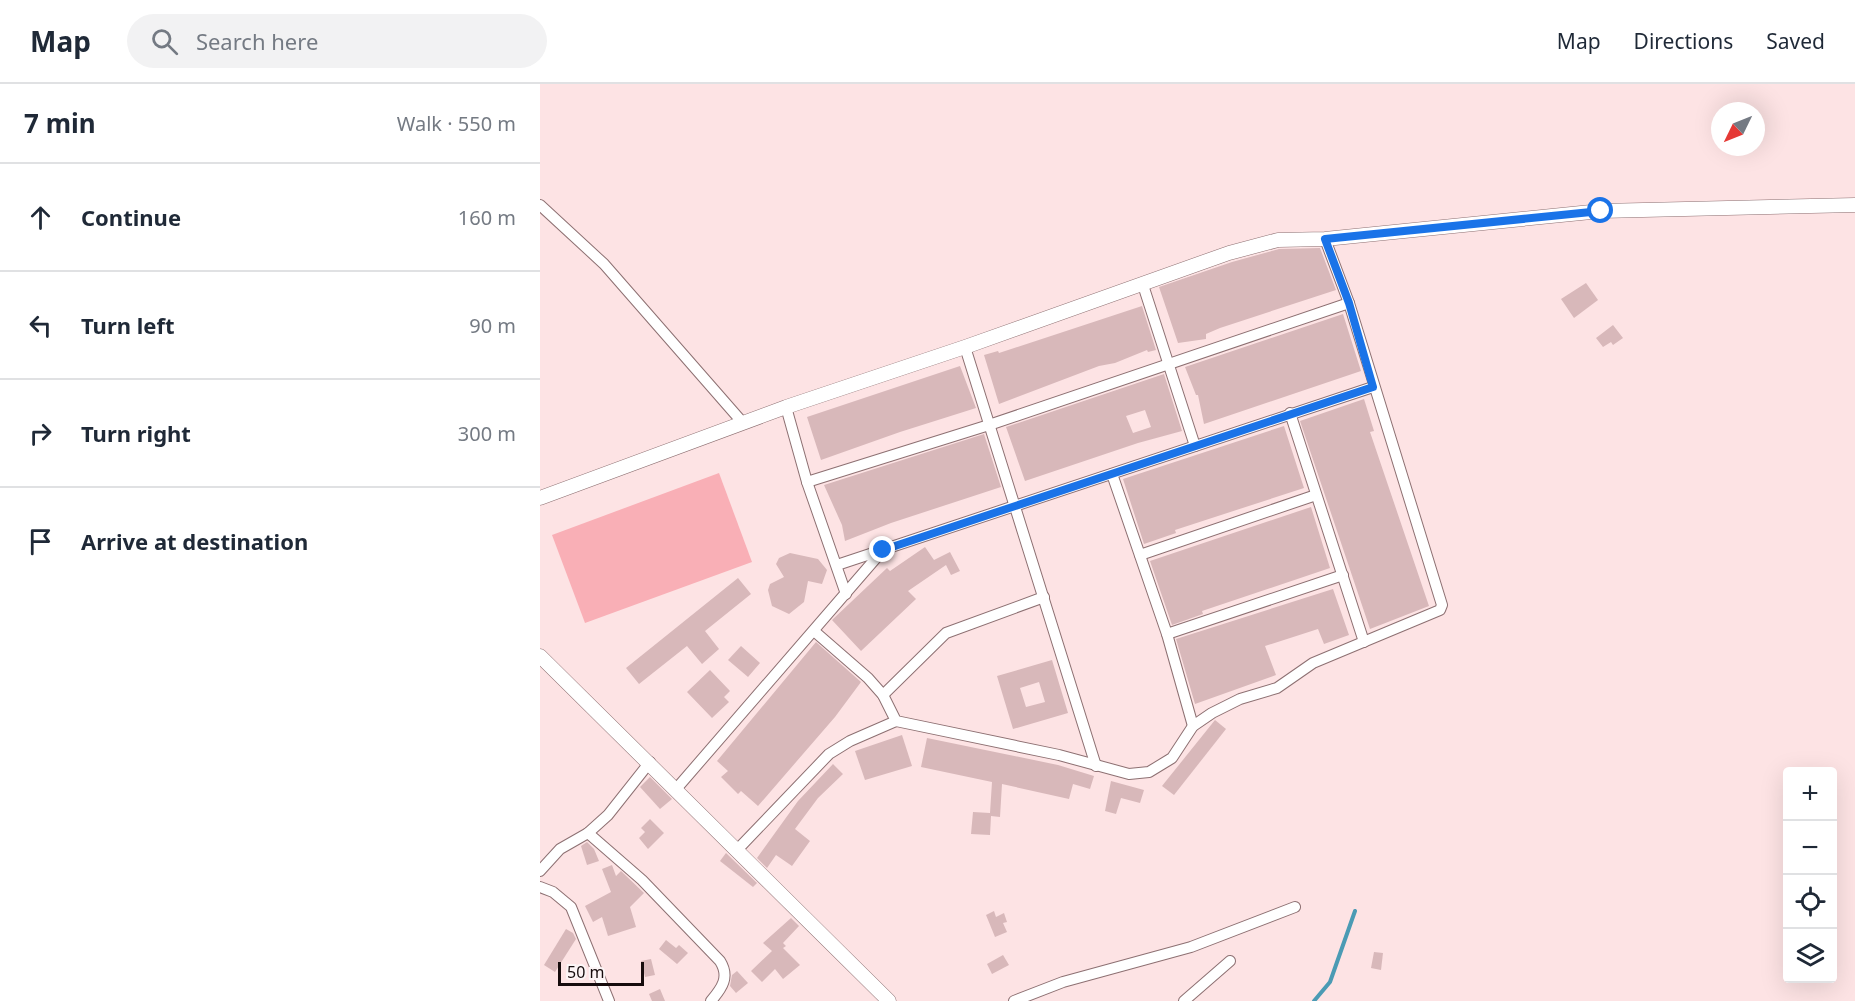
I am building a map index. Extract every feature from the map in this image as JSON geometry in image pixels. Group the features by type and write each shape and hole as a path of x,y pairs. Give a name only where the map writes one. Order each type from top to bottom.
{"street":[{"path":"540,498 786,407 965,347 1229,253 1278,240 1325,239 1601,211 1855,205"},
{"path":"540,206 604,264 743,423"},
{"path":"738,849 829,754 850,741 896,721 1059,755 1129,774 1149,772 1172,758 1194,726 1212,712 1240,699 1277,688 1313,663 1440,610 1442,604 1373,387 1349,303 1325,239"},
{"path":"1143,285 1166,364 1195,446"},
{"path":"807,482 989,425 1349,303"},
{"path":"965,347 1096,766"},
{"path":"837,565 1015,507 1290,412 1373,387"},
{"path":"786,407 807,482 846,594"},
{"path":"1290,412 1364,642"},
{"path":"1112,474 1167,634 1194,726"},
{"path":"1140,555 1316,495"},
{"path":"677,788 883,550"},
{"path":"1167,634 1343,575"},
{"path":"884,695 946,633 1044,597"},
{"path":"814,631 884,695 896,721"},
{"path":"540,656 677,788 889,1001"},
{"path":"540,871 560,849 588,833 608,815 650,762"},
{"path":"588,833 642,880 720,961 724,968 724,982 711,1001"},
{"path":"540,887 553,892 571,907 609,1001"},
{"path":"1015,1001 1063,982 1191,947 1295,907"},
{"path":"1184,1001 1230,961"}],"shaded area":[{"path":"719,473 752,562 585,623 552,535"}],"building":[{"path":"1320,248 1336,290 1220,328 1206,334 1206,339 1178,343 1159,287 1279,249"},
{"path":"1586,283 1598,300 1574,318 1561,299"},
{"path":"1142,306 1156,350 1148,352 1147,350 1115,363 1099,366 999,404 984,355 998,351 999,353"},
{"path":"1343,314 1361,371 1204,424 1198,395 1196,395 1185,367"},
{"path":"1613,325 1623,338 1613,345 1611,342 1603,347 1596,338"},
{"path":"960,366 976,408 821,460 807,417"},
{"path":"1164,374 1182,431 1138,443 1025,481 1006,427","holes":["1145,410 1151,427 1133,433 1126,416"]},
{"path":"1364,399 1374,431 1370,432 1429,606 1370,629 1300,421"},
{"path":"1284,426 1304,488 1175,530 1176,533 1144,544 1123,479"},
{"path":"984,434 1001,487 891,523 845,541 842,525 824,485"},
{"path":"1311,507 1330,568 1202,611 1203,614 1172,625 1150,561"},
{"path":"925,547 934,560 950,552 960,571 951,575 946,565 908,591 916,599 861,651 832,620 887,568 890,571"},
{"path":"790,553 818,559 827,570 822,584 808,581 804,602 789,614 772,606 768,590 770,584 784,577 776,564 779,558"},
{"path":"738,578 751,594 705,631 719,649 702,664 687,646 639,684 626,668"},
{"path":"1333,589 1349,635 1324,644 1318,629 1265,646 1276,675 1195,704 1176,639"},
{"path":"816,642 861,682 835,717 758,806 741,791 738,794 721,777 728,771 717,761"},
{"path":"741,646 760,663 748,677 728,660"},
{"path":"1052,660 1068,713 1013,729 997,676","holes":["1039,682 1045,702 1026,707 1020,688"]},
{"path":"710,670 730,691 724,697 729,702 712,718 687,692"},
{"path":"1215,720 1226,729 1174,795 1162,786"},
{"path":"902,735 912,766 865,780 855,751"},
{"path":"927,738 1058,765 1094,776 1090,789 1073,784 1069,799 1002,784 1000,817 991,816 990,835 971,834 973,812 990,813 992,782 921,767"},
{"path":"833,764 843,774 818,798 795,829 810,841 792,866 776,855 767,868 757,858 798,801"},
{"path":"650,777 672,799 660,809 640,787"},
{"path":"1111,781 1144,790 1140,803 1121,798 1116,814 1105,811"},
{"path":"650,819 664,833 648,849 639,838 645,832 641,828"},
{"path":"587,842 594,849 599,861 587,865 581,846"},
{"path":"726,853 757,883 753,887 720,861"},
{"path":"612,865 616,876 621,871 644,893 630,907 636,927 608,936 602,917 593,922 585,906 611,892 602,869"},
{"path":"994,911 996,917 1004,913 1007,922 1003,923 1007,932 995,937 986,915"},
{"path":"791,918 799,926 783,943 786,946 783,948 800,965 783,979 775,969 762,982 751,971 772,951 763,943"},
{"path":"566,929 573,933 576,939 555,972 544,965"},
{"path":"666,940 676,948 679,945 688,953 677,964 659,949"},
{"path":"1374,952 1383,953 1381,970 1371,968"},
{"path":"1003,955 1009,965 992,974 987,964"},
{"path":"651,959 655,975 645,977 641,961"},
{"path":"737,971 748,983 736,993 730,986 732,975"},
{"path":"660,989 665,1001 652,1001 649,994"}],"waterway":[{"path":"1314,1001 1330,982 1355,911"}],"route":[{"path":"883,550 1290,412 1373,387 1349,303 1325,239 1601,211"}]}
